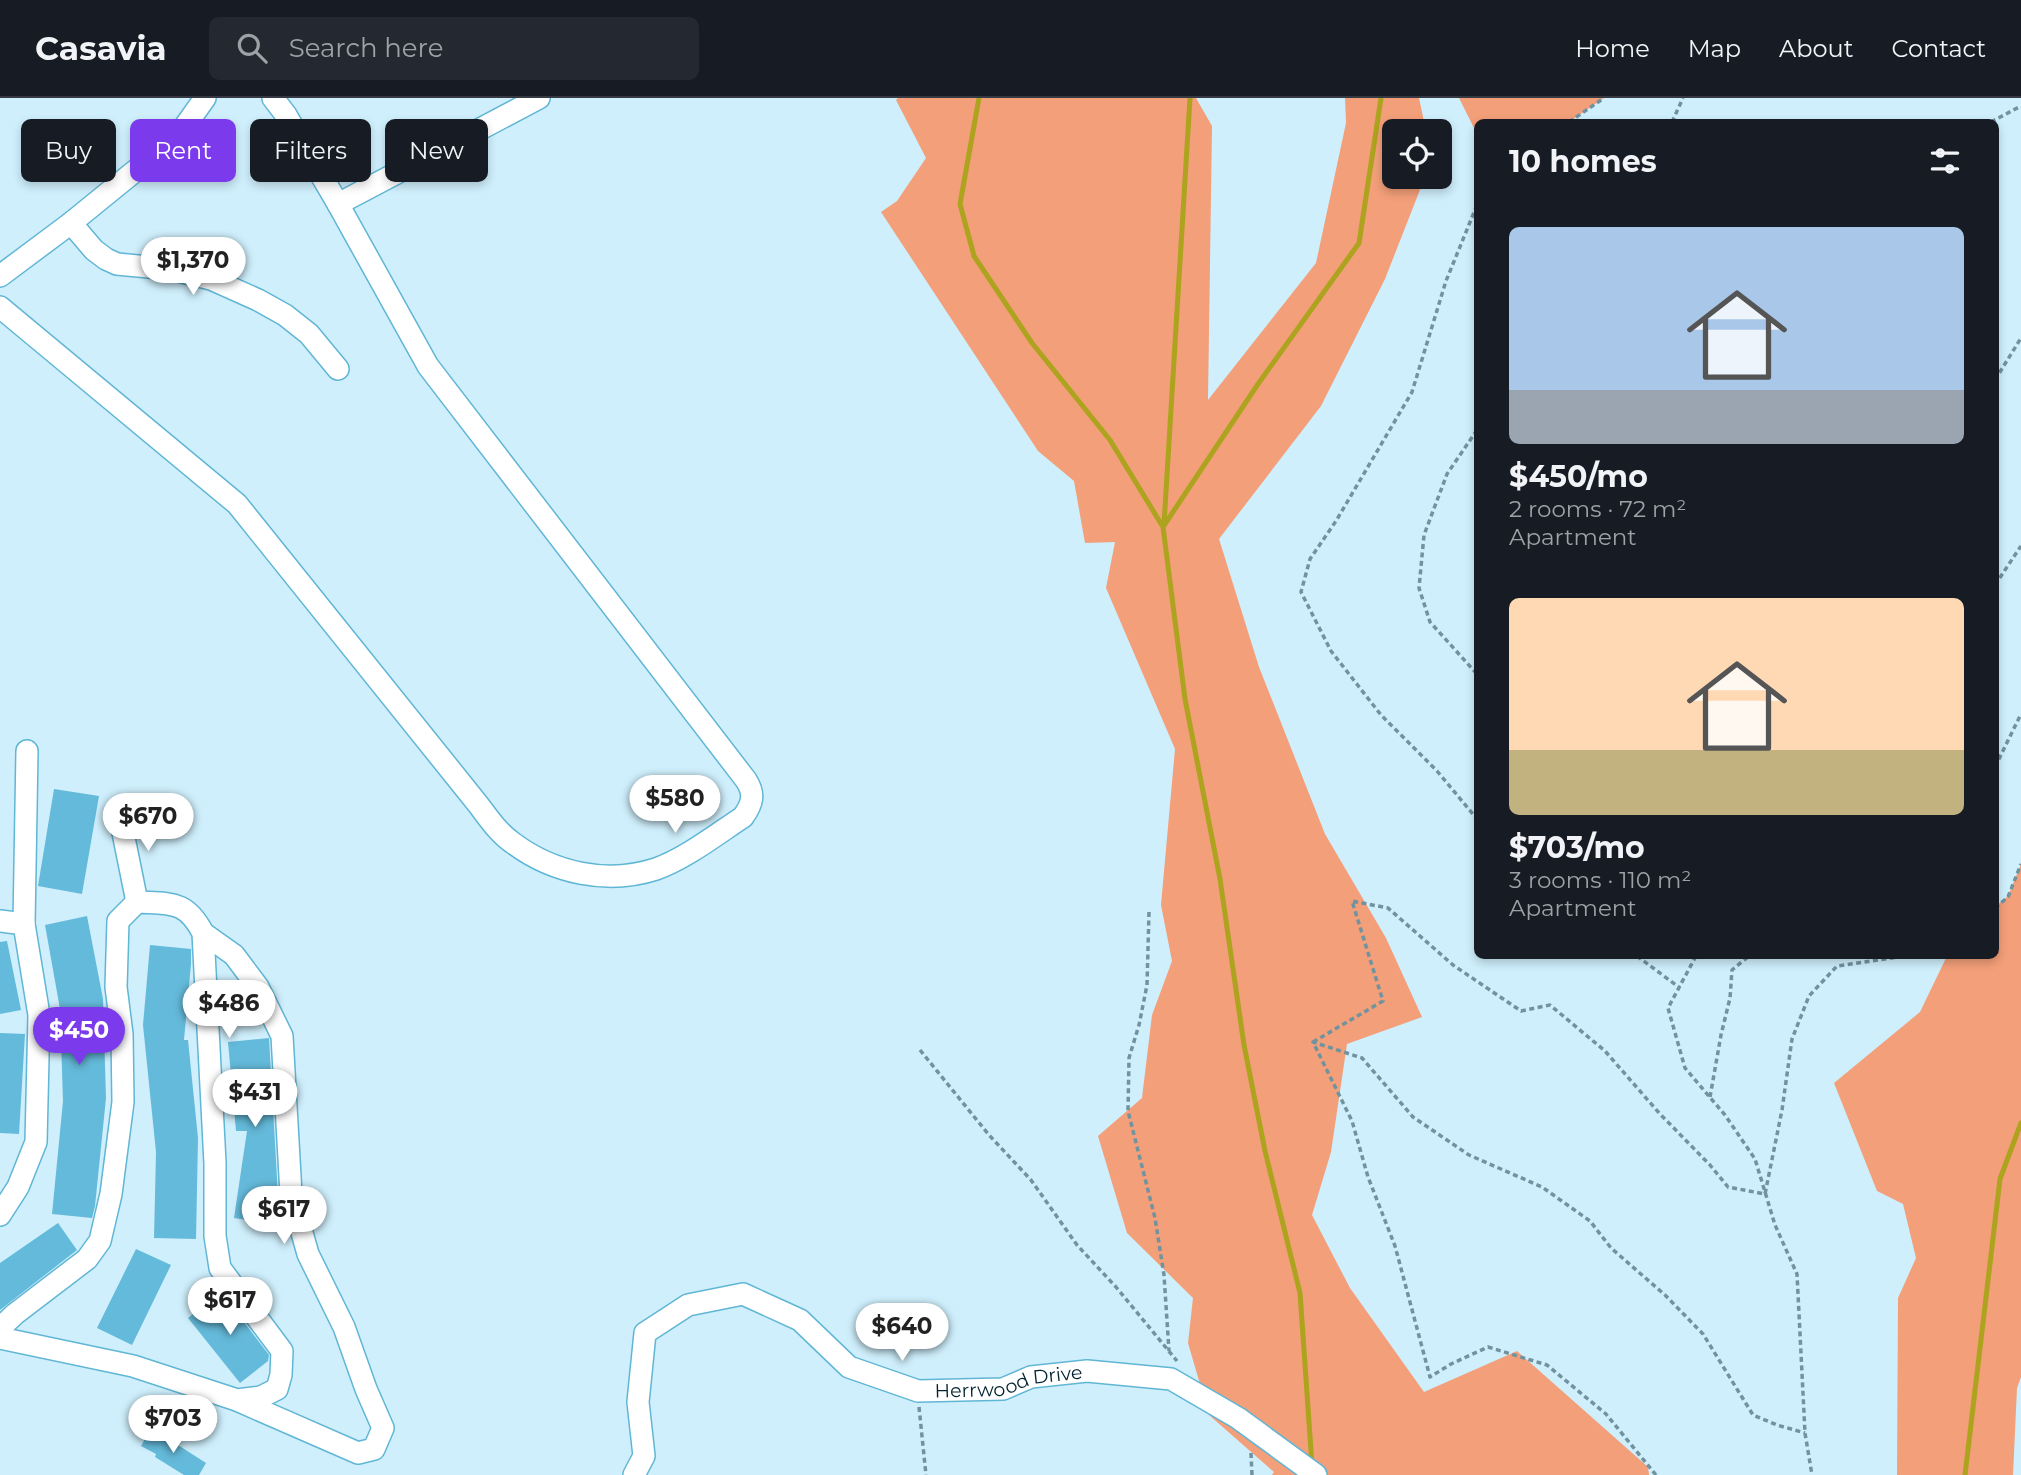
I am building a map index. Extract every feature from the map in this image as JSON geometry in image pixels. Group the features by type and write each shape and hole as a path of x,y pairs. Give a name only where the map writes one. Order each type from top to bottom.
{"street":[{"path":"0,276 71,223 177,136 205,98"},
{"path":"0,307 237,504 511,842 533,857 555,866 610,877 656,869 674,861 743,817 753,798 751,788 428,366 338,204 286,115 273,98"},
{"path":"338,204 539,98"},
{"path":"71,223 94,250 117,264 170,269 211,279 267,305 309,334 338,369"},
{"path":"0,1215 18,1187 36,1142 39,1015 24,924 27,751"},
{"path":"118,813 137,902"},
{"path":"0,1328 87,1259 100,1241 111,1194 123,1102 122,1034 116,987 118,921 137,902 173,904 194,915 203,933 215,1163 215,1236 220,1268 282,1351 281,1375 276,1390 261,1397 237,1400"},
{"path":"0,921 24,924"},
{"path":"0,1338 133,1366 237,1400 358,1453 374,1449 383,1428 344,1327 308,1254 291,1194 282,1036 258,987 234,955 203,933"},
{"name":"Herrwood Drive","path":"634,1475 644,1456 638,1402 645,1333 688,1305 743,1294 800,1320 849,1367 918,1391 1003,1389 1031,1377 1087,1371 1171,1379 1238,1418 1316,1475"}],"path":[{"path":"1575,119 1604,98"},
{"path":"1673,119 1683,98"},
{"path":"1997,119 2021,106"},
{"path":"1474,212 1446,281 1412,392 1336,521 1310,559 1301,592 1331,651 1381,715 1437,771 1474,815"},
{"path":"1999,374 2021,338"},
{"path":"1474,434 1447,474 1428,523 1424,535 1419,588 1430,622 1474,671"},
{"path":"1999,579 2021,546"},
{"path":"1999,759 2021,714"},
{"path":"1999,905 2008,897 2021,864"},
{"path":"1313,1042 1382,1001 1352,901 1388,908 1453,965 1521,1011 1550,1005 1605,1051 1728,1187 1765,1194"},
{"path":"920,1050 989,1135 1031,1180 1077,1245 1116,1287 1169,1353 1164,1275 1155,1218 1128,1111 1129,1058 1147,985 1149,912"},
{"path":"1641,959 1680,988"},
{"path":"1694,959 1668,1008 1685,1068 1725,1115 1755,1160 1775,1225 1797,1274 1805,1433 1812,1475"},
{"path":"1710,1098 1730,998 1732,970 1745,959"},
{"path":"1765,1194 1782,1110 1792,1039 1810,996 1837,966 1885,959"},
{"path":"1313,1042 1362,1058 1413,1117 1469,1155 1542,1187 1590,1220 1611,1248 1665,1295 1703,1334 1753,1415 1805,1433"},
{"path":"1313,1042 1352,1121 1368,1177 1395,1246 1430,1377 1451,1364 1488,1348 1547,1365 1606,1414 1656,1475"},
{"path":"918,1391 926,1475"}],"shaded area":[{"path":"1196,98 1212,126 1208,400 1316,263 1346,123 1345,98 1419,98 1423,119 1382,119 1382,189 1420,189 1385,279 1321,406 1219,539 1259,667 1325,834 1386,938 1422,1017 1347,1044 1331,1152 1312,1215 1350,1288 1424,1392 1517,1351 1648,1467 1649,1475 1272,1475 1274,1472 1209,1415 1188,1343 1193,1298 1127,1233 1098,1136 1142,1098 1152,1015 1172,961 1161,905 1175,749 1106,588 1115,542 1085,543 1074,481 1038,451 881,212 897,201 926,158 896,100"},
{"path":"1459,98 1604,98 1573,119 1474,119 1474,128"},
{"path":"2021,864 2021,1377 2017,1388 2013,1475 1897,1475 1898,1298 1916,1258 1903,1204 1877,1191 1834,1083 1920,1012 1946,959 1999,959 1999,904 2008,896"}],"building":[{"path":"54,789 99,796 82,894 38,886"},
{"path":"87,916 103,999 106,1098 92,1218 52,1214 63,1101 60,1009 45,925"},
{"path":"7,941 21,1010 0,1014 0,942"},
{"path":"150,945 191,949 184,1040 188,1040 198,1138 196,1239 154,1238 156,1152 143,1025"},
{"path":"0,1033 25,1034 19,1134 0,1133"},
{"path":"269,1038 278,1196 274,1224 234,1218 247,1131 236,1131 228,1042"},
{"path":"58,1223 77,1250 0,1310 0,1263"},
{"path":"136,1249 171,1265 132,1345 97,1328"},
{"path":"221,1292 269,1355 268,1361 240,1383 188,1318"},
{"path":"150,1430 206,1463 199,1475 184,1475 141,1446"}],"waterway":[{"path":"979,98 960,204 974,256 1032,343 1110,440 1163,527"},
{"path":"1164,524 1190,98"},
{"path":"1312,1465 1300,1293 1265,1151 1244,1045 1220,879 1185,699 1163,527 1258,384 1359,243 1381,98"},
{"path":"1965,1475 2000,1179 2021,1123"}]}
